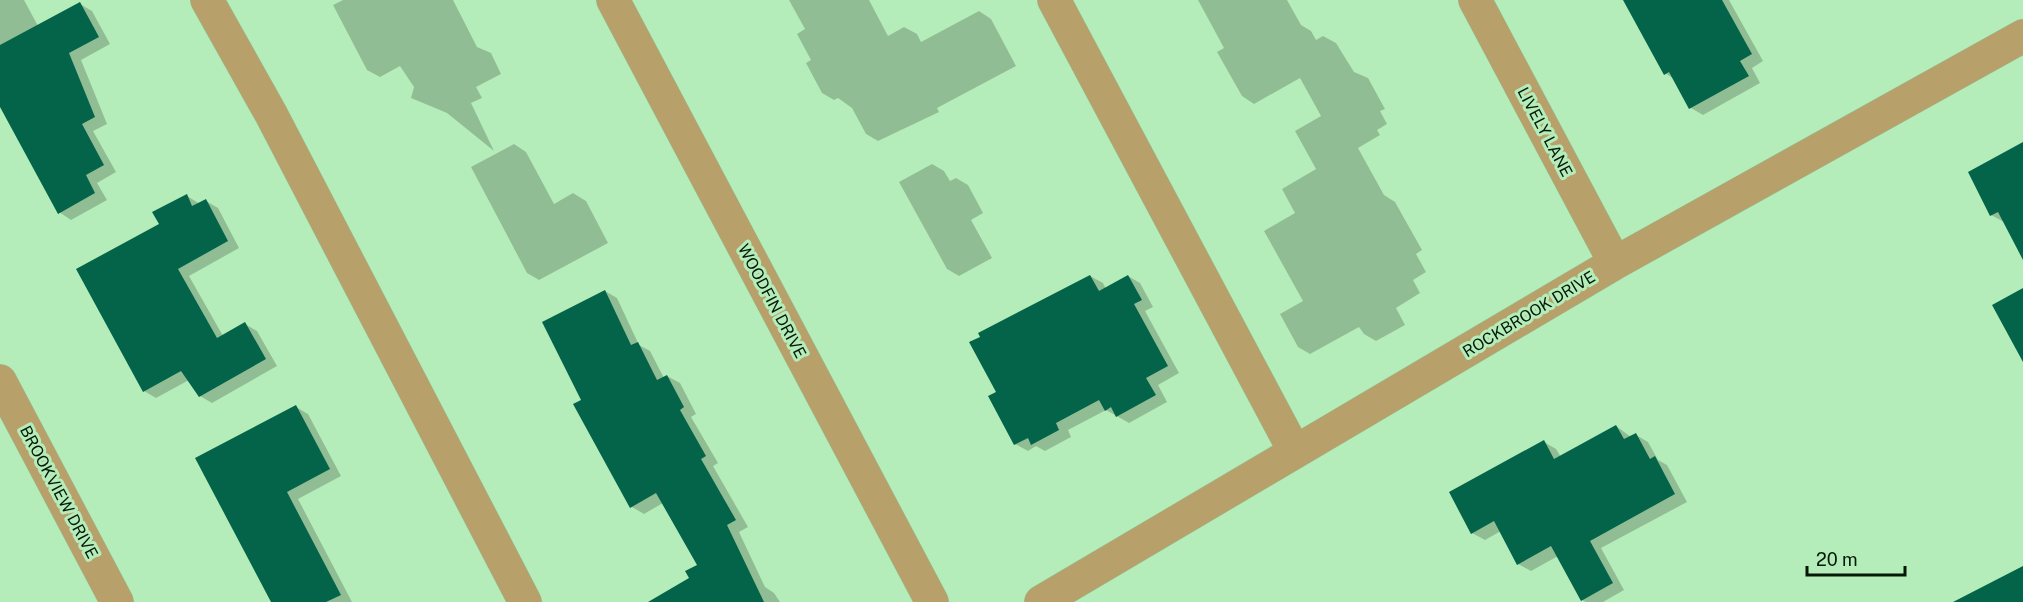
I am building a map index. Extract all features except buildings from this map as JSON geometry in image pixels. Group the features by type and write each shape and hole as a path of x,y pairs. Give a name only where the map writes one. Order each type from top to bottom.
{"street":[{"path":"207,0 271,114 525,602"},
{"name":"WOODFIN DRIVE","path":"613,0 932,602"},
{"path":"1054,0 1295,452"},
{"name":"LIVELY LANE","path":"1475,0 1616,263"},
{"name":"ROCKBROOK DRIVE","path":"1041,602 1616,263 2023,36"},
{"name":"BROOKVIEW DRIVE","path":"0,381 117,602"}]}
